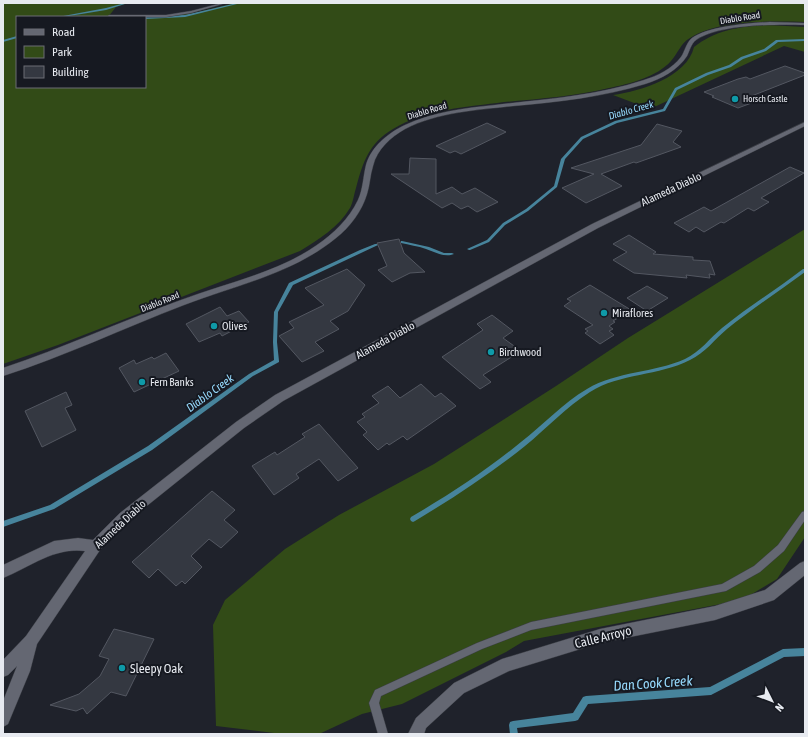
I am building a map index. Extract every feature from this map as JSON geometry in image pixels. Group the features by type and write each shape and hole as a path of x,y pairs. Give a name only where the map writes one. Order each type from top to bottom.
{"street":[{"name":"Diablo Road","path":"3,372 181,303 280,268 312,252 335,235 351,217 364,195 370,163 376,152 390,137 414,123 434,116 465,110 590,95 619,90 648,81 672,68 683,57 690,43 695,38 704,34 725,28 752,24 805,24"},
{"name":"Alameda Diablo","path":"3,670 31,641 96,546 124,517 240,425 279,398 595,226 805,124"},
{"path":"3,572 54,547 78,544 96,546"},
{"name":"Calle Arroyo","path":"416,734 421,723 459,688 506,664 600,636 715,613 769,595 805,567"},
{"name":"Alameda Diablo","path":"3,719 23,671 31,641"}],"lane":[{"path":"109,16 166,16 191,12 225,3"},
{"path":"383,734 374,703 378,693 480,646 531,626 723,588 757,569 781,548 805,514"}],"green space":[{"path":"3,3 128,3 116,7 109,16 16,16 16,88 146,88 146,17 194,13 235,3 805,3 805,22 746,23 701,32 687,40 665,67 651,76 642,79 596,91 461,107 433,113 406,122 385,134 378,140 368,154 364,162 352,204 345,215 328,232 300,251 58,345 3,364"},
{"path":"767,25 805,27 805,52 784,46 650,109 613,95 649,86 673,74 690,58 694,47 702,41 719,33 748,26"},
{"path":"805,229 805,537 777,579 747,597 721,604 524,641 506,652 402,704 362,714 319,734 282,734 216,726 213,625 225,600 285,549 339,515 434,464 628,338"}],"building":[{"path":"785,66 805,73 805,75 749,97 757,101 738,108 704,92 738,79 746,77 750,79"},
{"path":"487,123 506,132 461,154 455,151 450,153 436,146"},
{"path":"657,124 682,131 673,142 681,147 601,174 622,186 586,203 562,188 594,174 571,168 641,145"},
{"path":"410,158 436,159 436,194 452,187 462,194 475,188 498,202 477,212 468,206 461,209 452,203 442,208 391,174 409,174"},
{"path":"790,167 804,173 761,198 769,202 754,211 748,208 724,223 721,222 704,232 696,227 689,232 674,223 704,207 711,211"},
{"path":"629,235 656,252 653,254 693,257 693,260 710,261 715,275 709,274 710,278 686,275 687,278 634,273 613,260 627,252 613,244"},
{"path":"399,239 404,253 425,272 410,273 392,282 378,270 387,266 377,243"},
{"path":"347,269 365,285 348,311 330,321 339,329 315,342 324,351 302,362 279,336 294,328 289,322 324,305 305,288"},
{"name":"Miraflores","path":"590,285 631,310 613,321 615,322 609,326 613,329 609,331 614,335 600,344 585,333 588,331 585,329 593,325 564,306 571,301 567,299"},
{"path":"647,286 668,298 647,311 627,298"},
{"name":"Olives","path":"220,307 227,316 239,311 249,322 222,336 220,333 199,342 186,324"},
{"name":"Birchwood","path":"492,315 513,331 503,338 521,351 483,375 491,382 480,389 442,357 483,330 477,324"},
{"name":"Fern Banks","path":"166,353 179,371 134,392 119,368 134,360 136,364 152,357 154,359"},
{"path":"421,384 435,397 441,393 456,406 407,440 403,436 389,445 387,443 378,450 363,435 367,432 357,422 365,417 362,414 379,403 372,396 388,386 400,398"},
{"path":"66,392 72,405 65,408 76,430 42,447 25,411"},
{"path":"319,424 358,468 338,481 319,459 296,474 299,478 274,495 252,466 275,452 277,455 305,437 302,434"},
{"path":"212,491 235,510 224,520 238,532 221,548 209,539 191,556 202,567 185,584 182,581 176,586 158,569 149,578 132,562"},
{"name":"Sleepy Oak","path":"114,629 154,639 126,696 111,692 87,714 83,708 76,711 50,705 79,694 100,676 109,659 99,656"}],"waterway":[{"path":"65,16 106,9 127,3"},
{"path":"146,18 185,16 240,3"},
{"path":"3,41 16,37"},
{"name":"Diablo Creek","path":"469,249 488,241 504,224 527,210 556,186 563,159 582,138 616,122 664,110 676,89 707,74 730,66 742,58 765,50 777,41 805,40"},
{"name":"Diablo Creek","path":"402,242 428,248 443,254 452,254"},
{"name":"Diablo Creek","path":"3,524 52,507 150,448 251,375 277,361 275,342 276,312 291,284 376,245"},
{"path":"413,519 483,474 523,444 572,402 589,390 612,380 675,365 687,360 702,350 734,321 805,270"},
{"name":"Dan Cook Creek","path":"514,734 513,725 575,717 586,700 711,691 783,653 805,652"}],"place":[{"name":"Horsch Castle","path":"735,99"},
{"name":"Miraflores","path":"604,313"},
{"name":"Olives","path":"214,326"},
{"name":"Birchwood","path":"491,352"},
{"name":"Fern Banks","path":"142,382"},
{"name":"Sleepy Oak","path":"122,668"}]}
